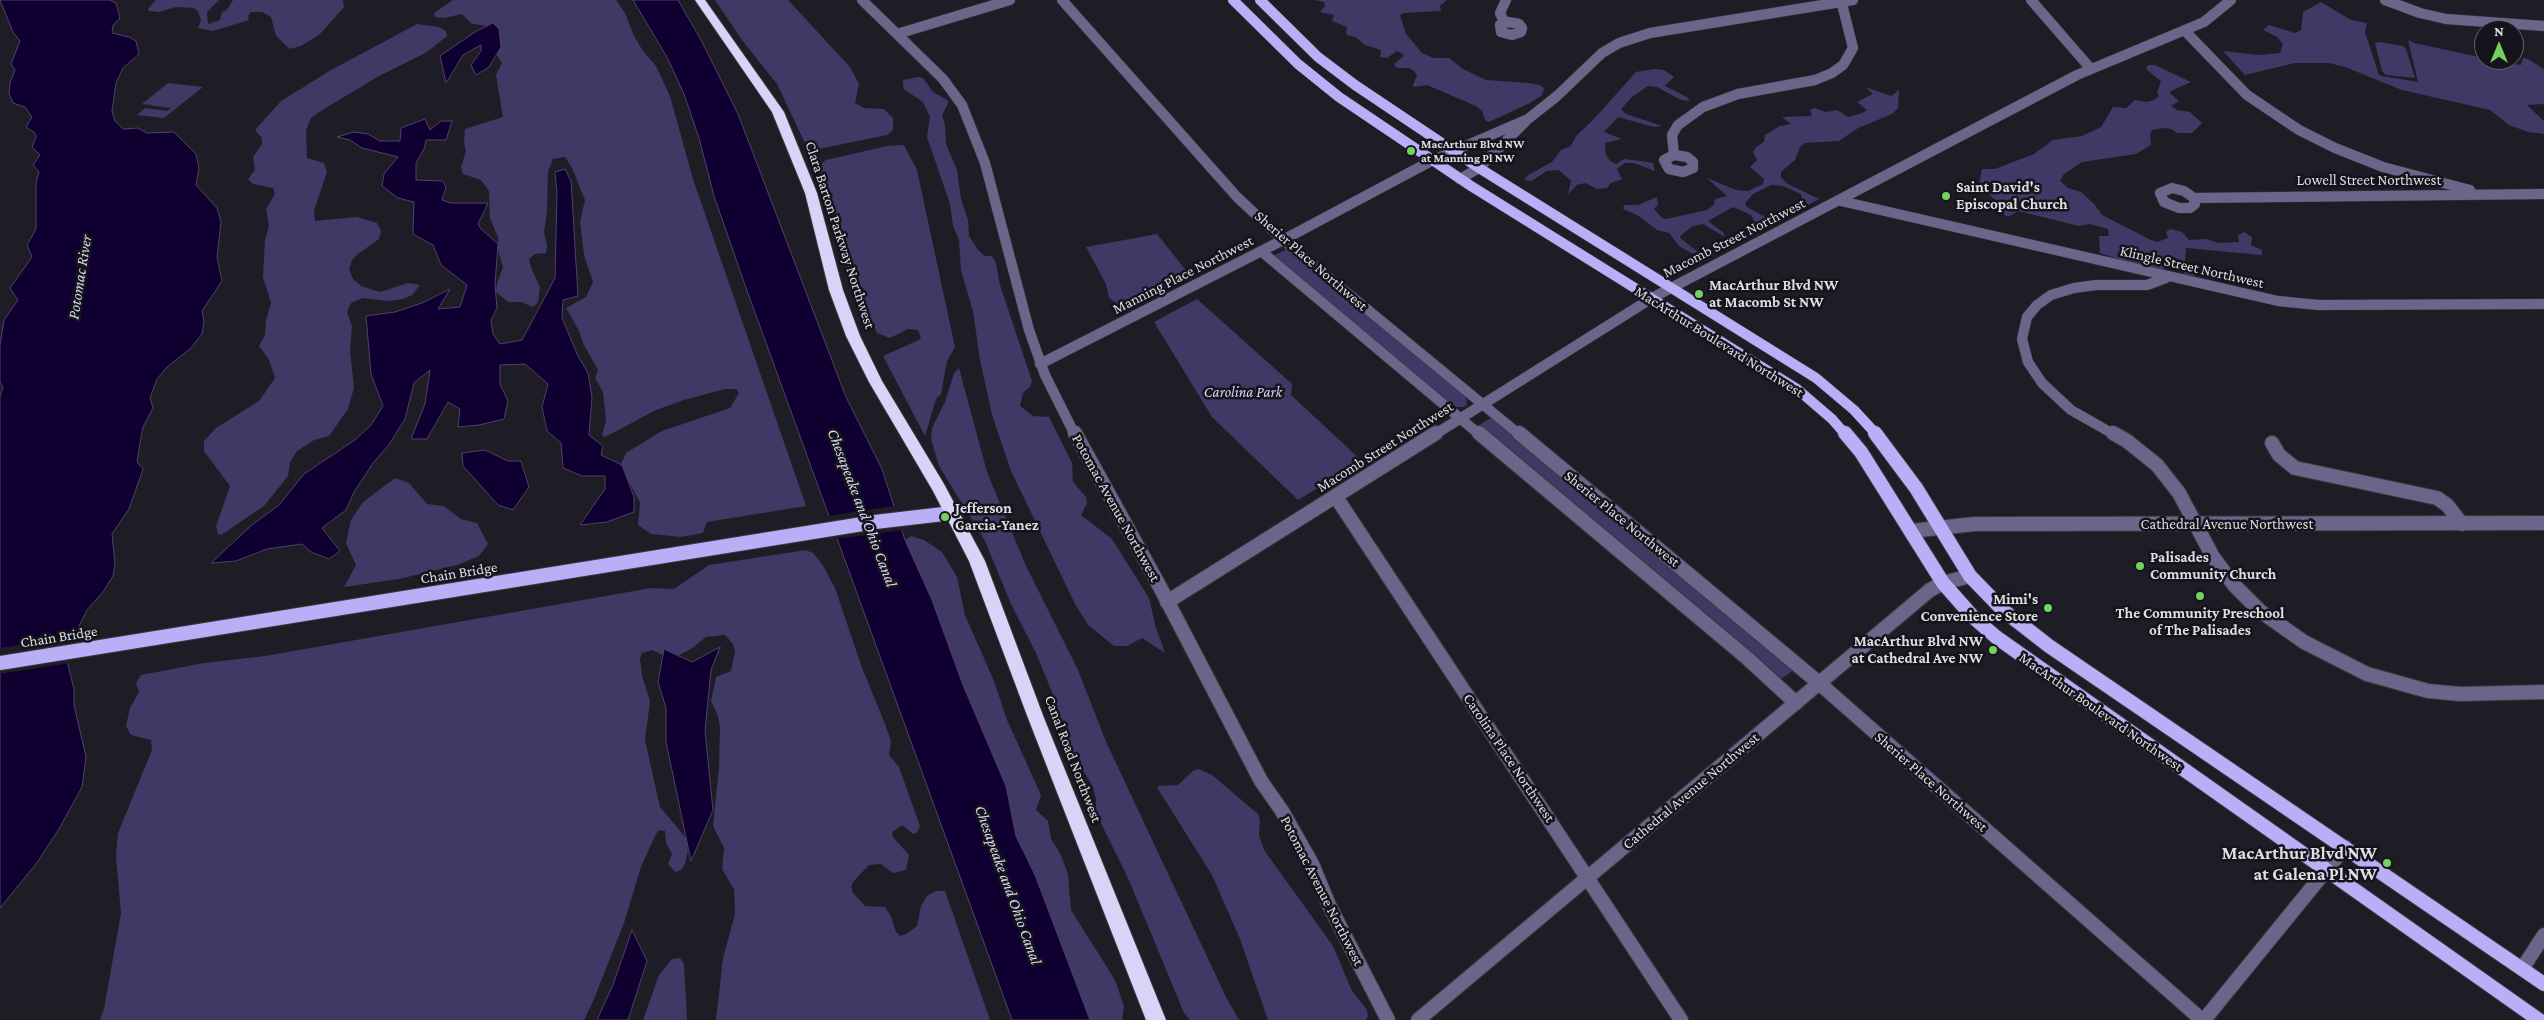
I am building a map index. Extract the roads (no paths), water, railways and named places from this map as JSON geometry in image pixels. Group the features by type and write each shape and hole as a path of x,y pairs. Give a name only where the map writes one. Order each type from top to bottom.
{"highway":[{"name":"Clara Barton Parkway Northwest","path":"700,0 758,79 783,123 808,184 836,290 853,336 876,382 952,513"},
{"name":"Canal Road Northwest","path":"952,513 976,561 1156,1020"}],"main road":[{"name":"MacArthur Boulevard Northwest","path":"1233,0 1310,74 1339,97 1460,179 1779,376 1815,404 1862,452 1943,583 1973,617 2011,649 2539,1020"},
{"name":"MacArthur Boulevard Northwest","path":"1260,0 1335,71 1479,168 1796,364 1836,394 1887,446 1941,526 1970,576 2004,612 2049,646 2544,984"},
{"name":"Chain Bridge","path":"0,663 875,522 952,513"}],"street":[{"name":"Potomac Avenue Northwest","path":"862,0 950,88 958,99 973,129 988,172 1029,330 1040,364 1093,470 1167,602 1261,781 1282,811 1312,864 1329,905 1388,1020"},
{"path":"897,34 1010,0"},
{"name":"Sherier Place Northwest","path":"1062,0 1237,197 1283,240 1484,404 1819,683 2203,1020"},
{"path":"1504,22 1500,13 1506,0"},
{"name":"Manning Place Northwest","path":"1460,179 1479,168 1528,119 1557,96 1602,53 1623,41 1650,32 1853,0"},
{"path":"2031,0 2091,69"},
{"name":"Macomb Street Northwest","path":"1167,602 1652,298 2091,69 2134,49 2184,31 2216,15 2231,0"},
{"path":"2385,0 2420,13 2453,20 2544,26"},
{"path":"1674,155 1672,135 1678,125 1703,107 1738,94 1815,80 1832,73 1843,65 1852,48 1841,1"},
{"path":"2184,31 2247,95 2300,131 2344,152 2388,169 2436,183 2484,193"},
{"name":"Manning Place Northwest","path":"1040,364 1283,240 1433,160 1528,119"},
{"name":"Lowell Street Northwest","path":"2194,198 2468,195 2484,193 2544,194"},
{"name":"Klingle Street Northwest","path":"1840,201 2262,299 2302,304 2544,304"},
{"name":"Sherier Place Northwest","path":"1261,251 1796,703"},
{"path":"2166,278 2152,284 2096,285 2074,288 2051,295 2037,305 2027,317 2023,331 2023,347 2032,369 2055,397 2080,416 2135,447 2163,472 2179,493 2217,562 2250,602 2292,635 2344,664 2384,679 2428,691 2460,694 2544,692"},
{"path":"2272,443 2279,455 2295,468 2437,498 2448,505 2462,524"},
{"name":"Carolina Place Northwest","path":"1336,497 1681,1020"},
{"name":"Cathedral Avenue Northwest","path":"1912,531 1958,524 2544,524"},
{"name":"Cathedral Avenue Northwest","path":"1418,1020 1930,590 1943,583 1970,576"},
{"path":"2203,1020 2345,847"},
{"path":"2522,969 2544,935"}],"water":[{"name":"Potomac River","path":"0,0 110,0 116,3 120,18 113,25 112,33 129,37 136,41 139,54 123,68 116,83 112,111 115,121 123,129 138,128 147,133 174,132 196,154 199,168 196,185 217,208 221,222 217,257 222,281 202,311 204,322 202,334 191,348 167,367 157,379 150,398 153,408 143,427 137,462 143,469 129,509 112,534 115,564 113,576 103,592 87,610 65,653 74,689 74,705 86,757 82,787 59,829 36,864 0,908 0,396 3,388 0,382 0,345 4,320 18,300 10,288 32,257 27,245 36,229 36,183 39,172 33,165 40,155 32,147 36,137 35,133 26,127 32,117 25,107 13,103 9,93 10,83 15,70 11,64 20,41 13,32"},
{"name":"Chesapeake and Ohio Canal","path":"633,0 678,0 701,40 738,114 846,397 882,469 905,540 932,600 963,685 1006,786 1016,836 1035,875 1090,1020 1012,1020 745,285 714,196 699,138 684,94 668,59"},
{"path":"493,23 499,29 501,47 489,67 476,75 471,65 481,51 481,45 463,55 446,83 440,56 475,32"},
{"path":"425,119 430,130 441,121 452,121 446,140 426,140 424,149 416,163 416,180 443,181 446,187 442,200 451,203 488,203 478,224 498,244 495,285 497,308 491,320 493,334 500,344 522,340 555,278 557,192 555,172 565,169 571,181 578,296 563,300 562,318 578,356 588,373 592,397 589,435 603,446 601,455 622,465 634,497 634,512 607,522 580,525 605,489 605,476 582,476 563,468 561,443 547,431 542,407 548,384 525,364 500,365 500,384 508,401 504,419 479,425 458,427 460,409 448,402 427,439 411,439 425,404 430,370 414,383 405,419 388,446 373,463 354,492 346,510 322,528 340,551 329,559 311,552 302,544 267,549 236,561 211,563 252,525 279,505 304,474 355,440 371,425 383,406 371,374 366,316 395,312 422,303 450,289 438,309 460,307 467,285 441,265 433,245 413,234 414,202 398,198 382,186 384,174 398,157 362,148 350,140 337,137 354,132 368,134 380,141 400,141 401,128"},
{"path":"485,450 508,461 521,461 529,487 513,510 498,505 463,466 462,453"},
{"path":"720,647 711,670 705,731 713,810 691,861 666,742 666,708 658,682 664,649 692,662"},
{"path":"632,930 647,961 628,1020 597,1020 613,985"}],"place":[{"name":"MacArthur Blvd NW at Manning Pl NW","path":"1411,151"},
{"name":"Saint David's Episcopal Church","path":"1946,196"},
{"name":"MacArthur Blvd NW at Macomb St NW","path":"1699,294"},
{"name":"Jefferson Garcia-Yanez","path":"945,517"},
{"name":"Palisades Community Church","path":"2140,566"},
{"name":"The Community Preschool of The Palisades","path":"2200,596"},
{"name":"Mimi's Convenience Store","path":"2048,608"},
{"name":"MacArthur Blvd NW at Cathedral Ave NW","path":"1993,650"},
{"name":"MacArthur Blvd NW at Galena Pl NW","path":"2387,863"}],"park label":[{"name":"Carolina Park","path":"1243,392"}]}
